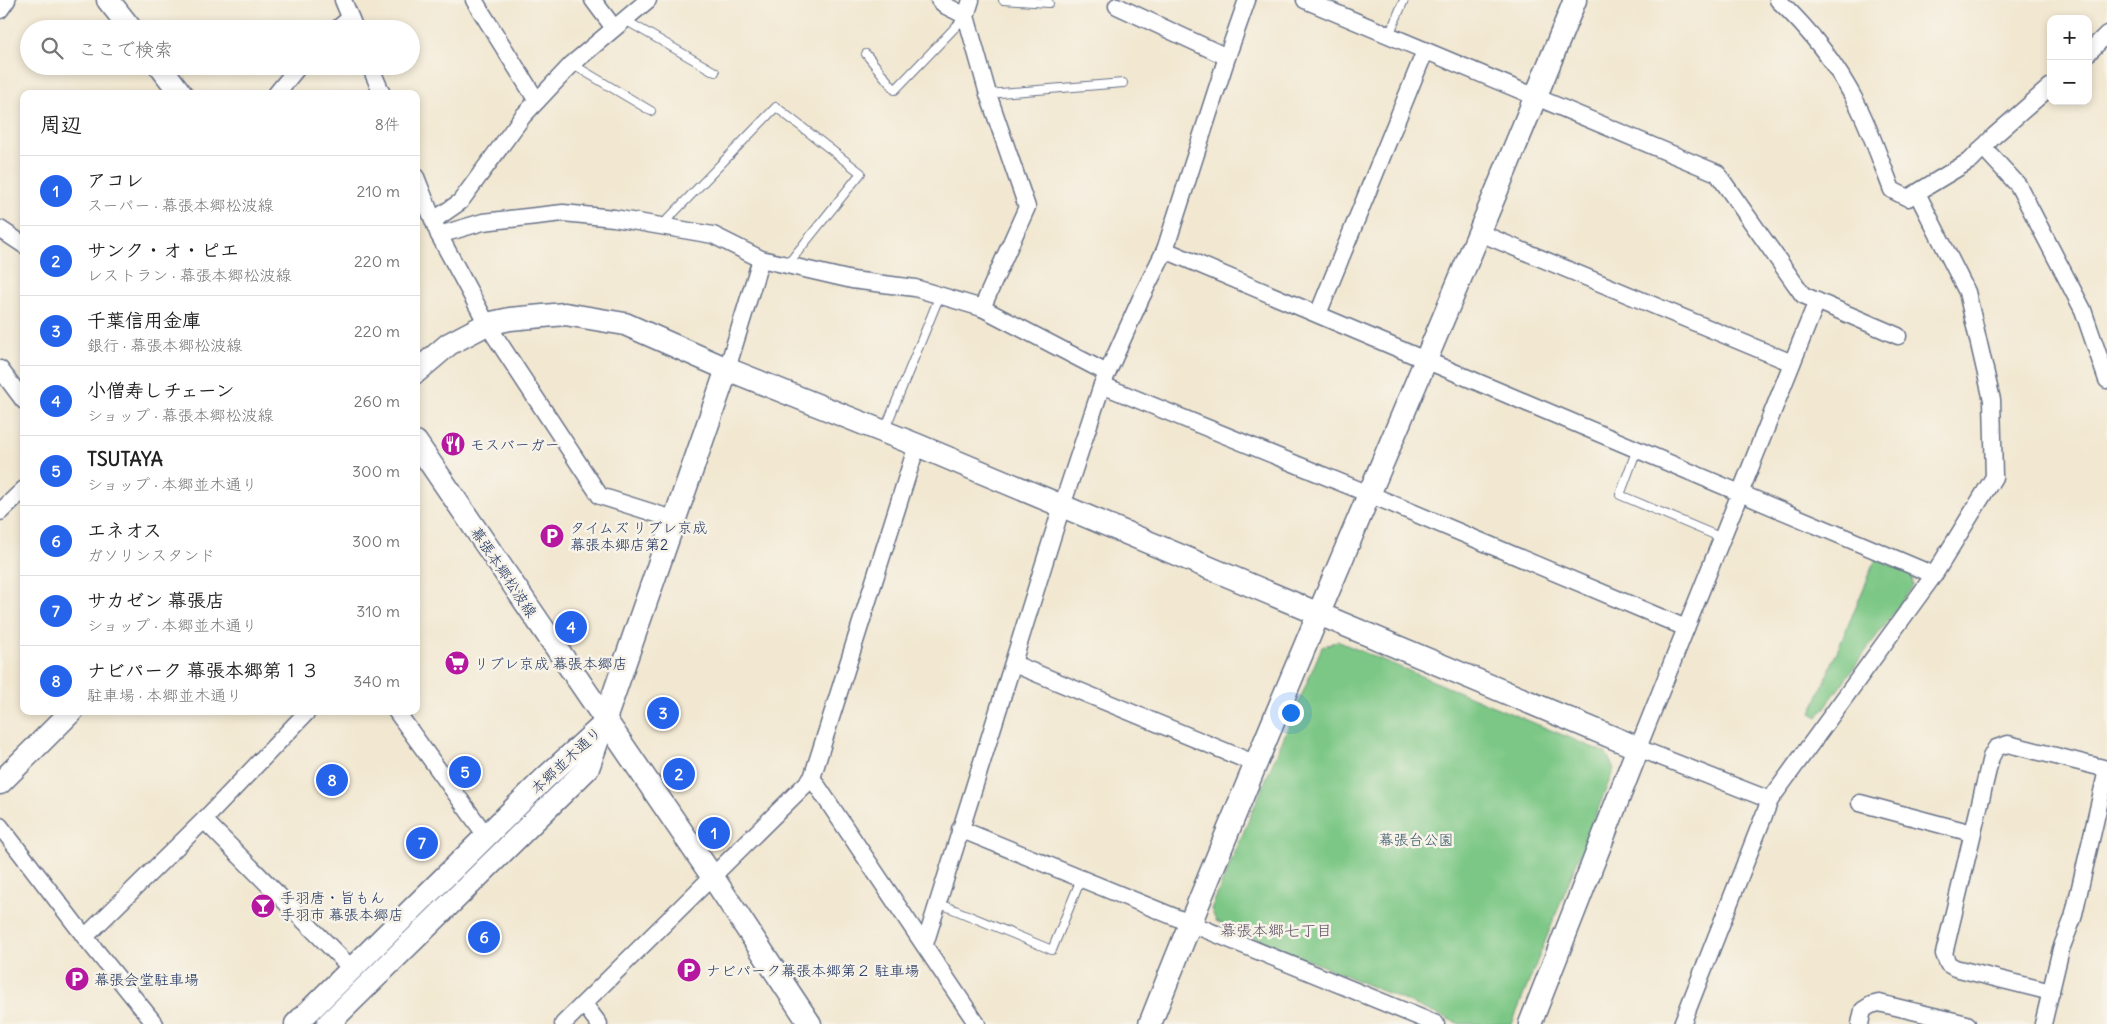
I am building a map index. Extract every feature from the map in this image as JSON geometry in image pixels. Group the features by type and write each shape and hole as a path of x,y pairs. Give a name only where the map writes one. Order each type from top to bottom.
{"street":[{"path":"0,10 7,0"},
{"path":"108,0 124,20"},
{"path":"343,0 351,20"},
{"path":"474,0 537,101"},
{"path":"593,0 619,24"},
{"path":"436,227 460,202 537,101 572,64 648,0"},
{"path":"939,0 946,6 966,16"},
{"path":"971,0 966,16 988,94 1027,207 982,308"},
{"path":"925,944 1062,506 1105,379 1165,250 1226,57 1247,0"},
{"path":"1305,0 1535,98 1717,172 1803,295 1898,336"},
{"path":"1150,1024 1190,923 1480,233 1575,0"},
{"path":"1778,0 1796,16 1828,56 1858,105 1892,190 1908,198 1971,160 2047,90"},
{"path":"1116,6 1226,57"},
{"path":"2092,49 2107,34"},
{"path":"1318,314 1425,51"},
{"path":"167,75 178,90"},
{"path":"279,90 292,75"},
{"path":"374,75 380,90"},
{"path":"1983,147 2018,185 2083,310 2107,380"},
{"path":"420,187 436,227 487,324 600,496 676,520"},
{"path":"1682,1024 1770,800 1934,575 1994,477 1992,400 1967,292 1917,193"},
{"path":"436,227 563,213 614,218 713,235 761,259 852,280 915,288 982,308 1105,379 1369,494 1686,628"},
{"path":"0,229 20,242"},
{"path":"1480,233 1792,363"},
{"path":"1165,250 1934,575"},
{"path":"606,723 727,369 761,259"},
{"path":"1530,1024 1817,300"},
{"path":"420,369 450,344 487,324 510,319 565,314 625,324 727,369 884,431 1638,748 1770,800"},
{"path":"0,369 20,395"},
{"path":"564,1024 812,778 917,445"},
{"name":"幕張本郷松波線","path":"420,448 712,876 810,1024"},
{"path":"0,512 20,493"},
{"path":"1014,664 1256,764"},
{"path":"0,783 68,715"},
{"path":"85,937 204,820 304,715"},
{"path":"399,715 487,836"},
{"name":"本郷並木通り","path":"296,1024 566,758 606,723"},
{"name":"本郷並木通り","path":"328,1024 588,768 606,723"},
{"path":"2043,1024 2051,992 2061,949 2073,918 2107,769 2008,744 2002,745 1996,748 1992,757 1944,954 1945,960 1955,968 2051,992"},
{"path":"812,778 977,1024"},
{"path":"1860,803 1972,834"},
{"path":"204,820 352,969"},
{"path":"0,826 85,937 156,1024"},
{"path":"960,829 1436,1024"},
{"path":"1860,1024 1863,1010 1870,1005 1879,1003 1967,1024"},
{"path":"584,1004 599,1024"}],"lane":[{"path":"1003,0 1049,3"},
{"path":"1389,36 1404,0"},
{"path":"866,54 895,90 966,16"},
{"path":"619,24 715,72"},
{"path":"572,64 650,111"},
{"path":"988,94 1123,83"},
{"path":"661,226 776,107 862,172 787,264"},
{"path":"884,431 940,295"},
{"path":"1637,449 1620,495 1722,538"},
{"path":"938,903 1052,950 1082,878"}],"green space":[{"path":"1876,559 1912,574 1913,586 1818,717 1811,713"},
{"name":"幕張台公園","path":"1337,641 1606,753 1614,769 1512,1024 1460,1024 1216,921 1211,909 1322,647"}],"place":[{"name":"モスバーガー","path":"453,444"},
{"name":"タイムズ リブレ京成 幕張本郷店第2","path":"552,536"},
{"name":"小僧寿しチェーン","path":"571,627"},
{"name":"リブレ京成 幕張本郷店","path":"457,663"},
{"name":"千葉信用金庫","path":"663,713"},
{"name":"TSUTAYA","path":"465,772"},
{"name":"サンク・オ・ピエ","path":"679,774"},
{"name":"ナビパーク 幕張本郷第１３","path":"332,780"},
{"name":"アコレ","path":"714,833"},
{"name":"サカゼン 幕張店","path":"422,843"},
{"name":"手羽唐・旨もん 手羽市 幕張本郷店","path":"263,906"},
{"name":"エネオス","path":"484,937"},
{"name":"ナビパーク幕張本郷第２ 駐車場","path":"689,970"},
{"name":"幕張会堂駐車場","path":"77,979"}],"district":[{"name":"幕張本郷七丁目","path":"1276,930"}]}
